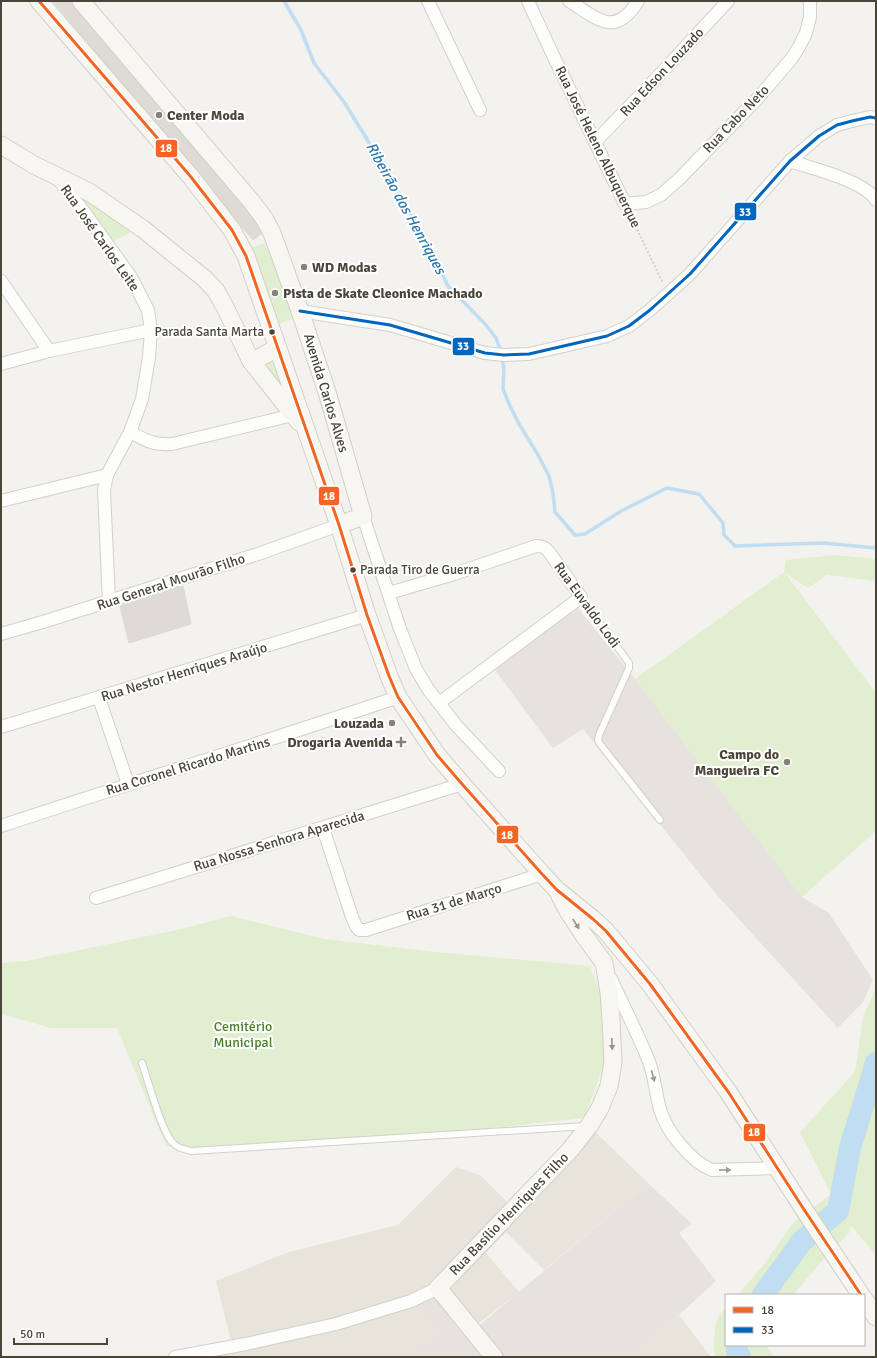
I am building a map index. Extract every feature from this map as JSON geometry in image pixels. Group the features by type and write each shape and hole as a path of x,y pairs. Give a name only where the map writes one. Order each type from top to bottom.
{"street":[{"name":"Avenida Carlos Alves","path":"39,1 192,177 232,230 246,256 339,525 367,615 398,697 436,755 557,890"},
{"name":"Avenida Carlos Alves","path":"81,1 264,218 272,233 327,392 363,516"},
{"path":"428,1 480,110"},
{"name":"Rua José Heleno Albuquerque","path":"528,1 625,204"},
{"path":"569,1 590,15 608,23 615,23 621,20 628,14 637,2"},
{"name":"Rua Edson Louzado","path":"595,142 728,1"},
{"name":"Rua Cabo Neto","path":"625,204 646,202 661,195 678,180 758,98 792,58 799,47 806,33 810,17 810,1"},
{"path":"300,311 390,325 485,353 513,355 537,352 607,336 629,326 650,310 690,274 790,162 820,136 837,126 852,120 874,115"},
{"path":"1,145 34,165 89,192 143,229 205,279 216,292 225,307 251,361 306,430"},
{"path":"790,162 852,182 864,188 876,200"},
{"name":"Rua José Carlos Leite","path":"56,176 86,213 131,277 148,310 151,330 149,357 142,399 130,432 107,475 104,490 109,602"},
{"path":"1,281 49,351"},
{"path":"1,364 49,351 151,330"},
{"path":"251,361 261,357 280,355"},
{"path":"130,432 151,443 159,445 172,444 293,415"},
{"path":"1,501 107,475"},
{"path":"339,525 363,516 400,629 416,669 428,689 456,725 499,772"},
{"name":"Rua General Mourão Filho","path":"1,634 109,602 258,554 339,525"},
{"name":"Rua Euvaldo Lodi","path":"389,593 454,574 536,546 544,547 549,552 580,597"},
{"path":"439,703 580,597"},
{"name":"Rua Nestor Henriques Araújo","path":"1,727 367,615"},
{"name":"Rua Coronel Ricardo Martins","path":"1,826 128,784 291,734 398,697"},
{"path":"99,698 128,784"},
{"name":"Rua Nossa Senhora Aparecida","path":"96,898 462,784"},
{"name":"Rua 31 de Março","path":"323,828 352,917 359,930 366,930 542,874"},
{"path":"557,890 593,918 606,931 659,997 729,1094 860,1294"},
{"name":"Rua Basílio Henriques Filho","path":"176,1357 246,1344 336,1324 412,1301 438,1288 533,1190 590,1126 600,1108 609,1086 613,1062 609,992 604,963 568,911 557,890"},
{"path":"604,963 648,1058 653,1074 660,1109 665,1122 680,1145 703,1166 712,1170 777,1168"},
{"path":"438,1288 494,1357"},
{"path":"865,1300 876,1317"}],"lane":[{"name":"Rua Euvaldo Lodi","path":"580,597 629,663 629,668 601,728 598,740 660,820"},
{"path":"142,1063 169,1139 174,1145 181,1149 191,1150 590,1126"}],"path":[{"name":"Rua José Heleno Albuquerque","path":"625,204 668,293"}],"shaded area":[{"path":"577,607 635,679 802,897 829,913 873,980 863,1002 838,1028 716,894 583,729 553,748 495,670"},
{"path":"589,1126 648,1183 544,1270 506,1232 486,1253 519,1292 471,1329 412,1301 439,1334 395,1357 184,1357 232,1346 216,1281 286,1253 398,1225 456,1167 480,1175 514,1209"},
{"path":"648,1183 692,1224 679,1233 716,1281 633,1357 395,1357 439,1334 412,1302 437,1291 475,1329"},
{"path":"679,1315 711,1357 633,1357"}],"green space":[{"path":"80,199 95,201 133,231 112,242"},
{"name":"Pista de Skate Cleonice Machado","path":"264,243 284,284 295,318 275,325 246,250"},
{"path":"273,356 294,410 258,365"},
{"name":"Campo do Mangueira FC","path":"835,555 876,559 876,581 827,575 808,588 785,573 876,693 876,831 802,897 635,679 784,572 786,560"},
{"name":"Cemitério Municipal","path":"230,916 325,939 435,952 590,966 602,998 605,1062 584,1118 457,1132 189,1150 166,1146 117,1028 51,1028 1,1014 1,963 26,961 182,929"},
{"path":"876,987 876,1255 851,1226 849,1233 820,1263 794,1294 739,1294 764,1264 794,1222 831,1194 800,1132 855,1072 863,1017"},
{"path":"725,1309 725,1346 767,1346 774,1357 715,1357 715,1331 717,1321"}],"building":[{"name":"Center Moda","path":"53,1 72,1 268,229 253,240"},
{"path":"183,586 191,624 129,643 120,606"}],"waterway":[{"name":"Ribeirão dos Henriques","path":"284,1 301,30 314,63 344,102 365,136 426,240 448,286 486,325 496,338 501,352"},
{"name":"Ribeirão dos Henriques","path":"502,358 504,369 503,389 510,406 549,476 555,512 575,535 585,534 621,511 667,488 699,494 723,523 724,535 735,546 823,543 876,548"},
{"path":"764,1294 802,1241 838,1211 850,1148 876,1063"},
{"path":"737,1346 737,1352 740,1357"}],"transit line":[{"name":"18","path":"39,1 191,177 232,230 246,256 339,525 367,615 398,697 437,755 462,784 557,890 606,931 650,984 729,1093 860,1294"},
{"name":"33","path":"300,311 390,325 485,353 504,355 529,354 607,336 629,326 650,310 690,274 790,161 819,136 837,125 870,117 876,118"}],"place":[{"name":"Center Moda","path":"159,115"},
{"name":"WD Modas","path":"304,267"},
{"name":"Pista de Skate Cleonice Machado","path":"275,293"},
{"name":"Parada Santa Marta","path":"272,332"},
{"name":"Parada Tiro de Guerra","path":"353,570"},
{"name":"Louzada","path":"392,723"},
{"name":"Drogaria Avenida","path":"401,742"},
{"name":"Campo do Mangueira FC","path":"787,762"}]}
